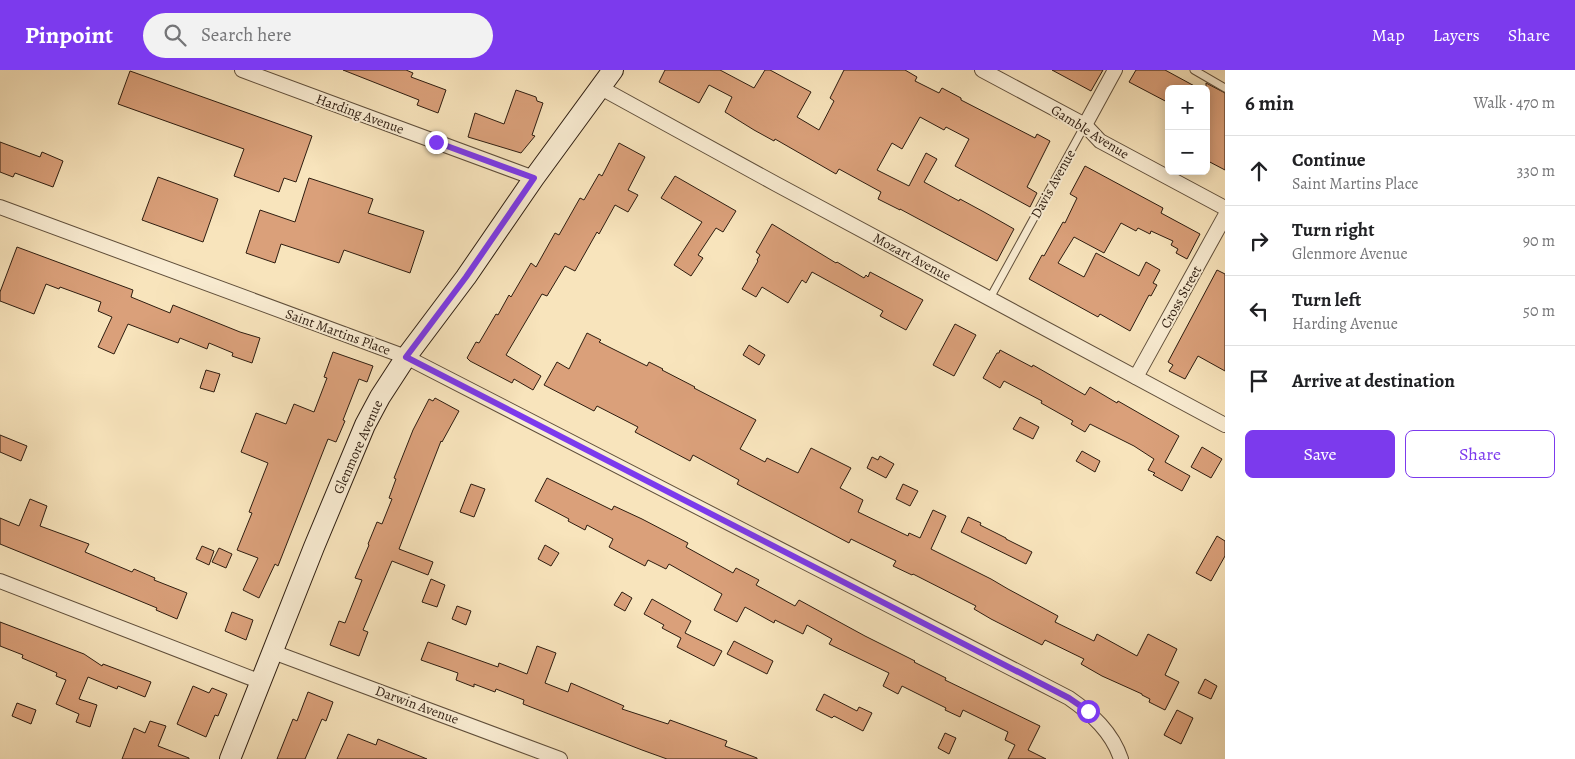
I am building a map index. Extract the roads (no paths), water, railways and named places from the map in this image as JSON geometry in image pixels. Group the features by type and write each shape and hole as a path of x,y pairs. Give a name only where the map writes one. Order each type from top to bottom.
{"street":[{"name":"Harding Avenue","path":"242,70 534,178"},
{"name":"Glenmore Avenue","path":"230,759 365,425 380,397 406,357 466,277 534,178 613,70"},
{"name":"Gamble Avenue","path":"982,70 1085,125 1100,141 1225,208"},
{"name":"Davis Avenue","path":"1085,125 1115,70"},
{"name":"Mozart Avenue","path":"601,88 1225,425"},
{"name":"Saint Martins Place","path":"0,207 406,357 1069,698 1088,711 1099,722 1108,734 1121,759"},
{"name":"Cross Street","path":"1136,377 1225,216"},
{"path":"0,582 261,682"},
{"name":"Darwin Avenue","path":"273,652 560,759"}],"lane":[{"path":"1194,70 1225,88"},
{"name":"Davis Avenue","path":"990,298 1085,125"}]}
